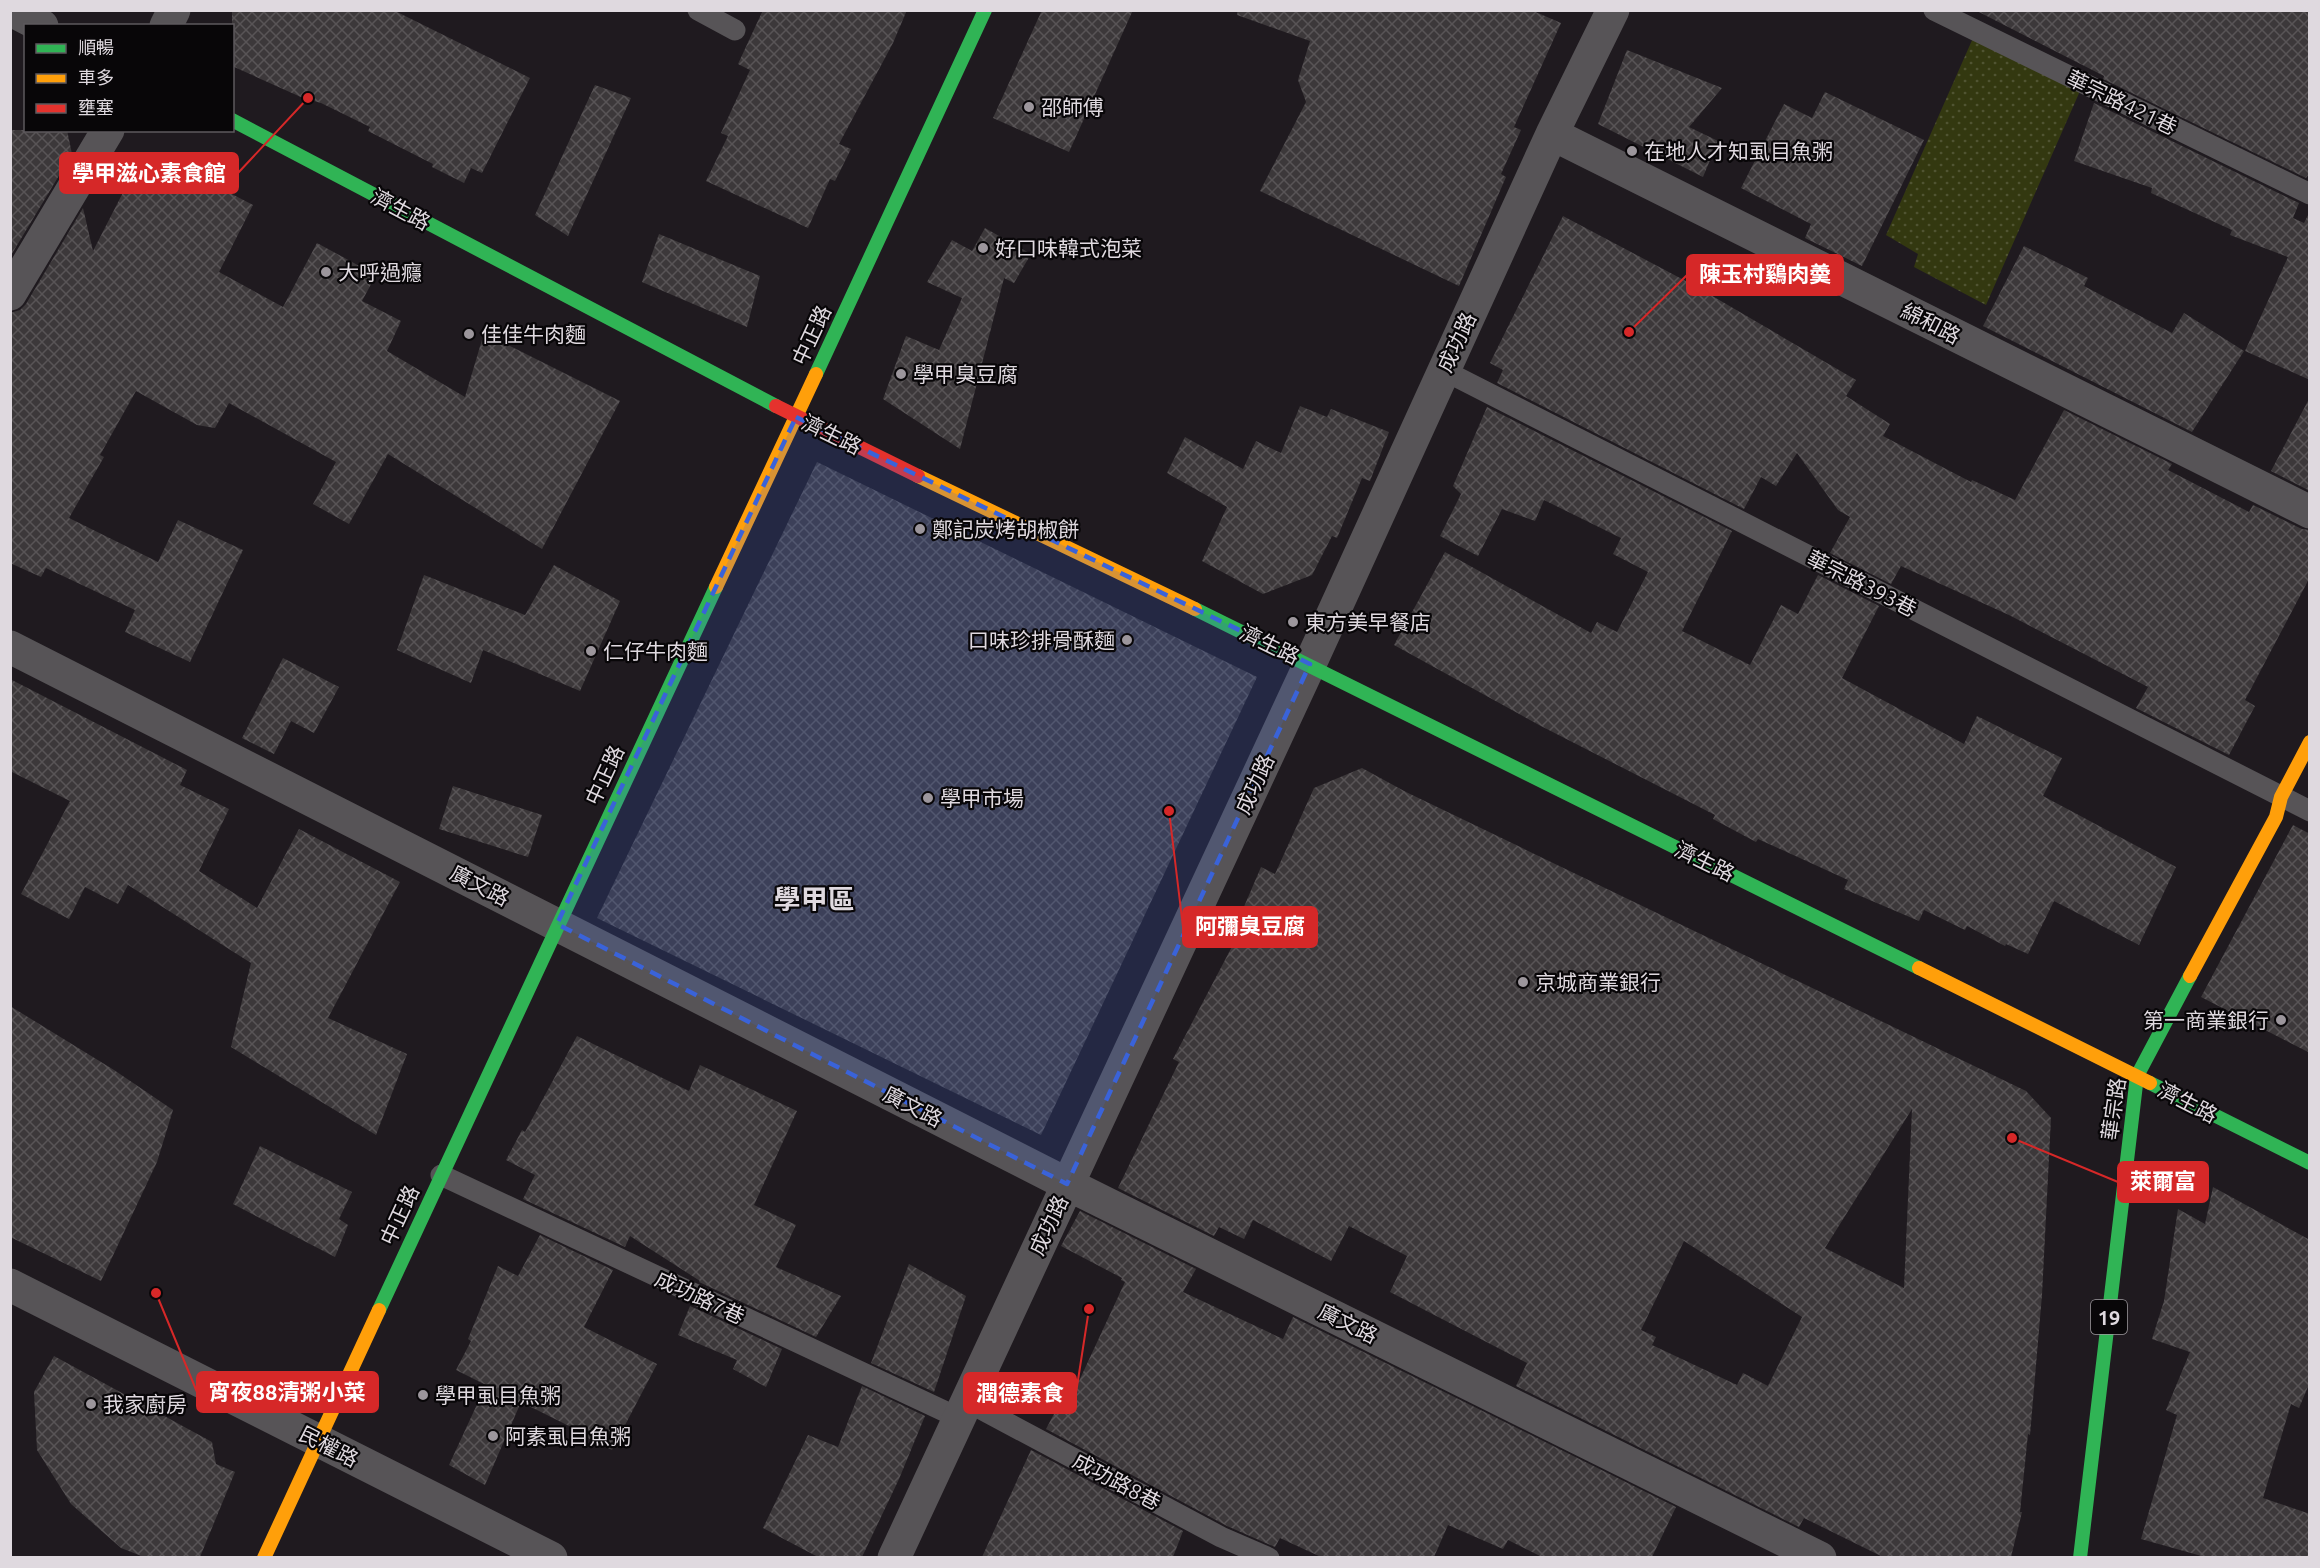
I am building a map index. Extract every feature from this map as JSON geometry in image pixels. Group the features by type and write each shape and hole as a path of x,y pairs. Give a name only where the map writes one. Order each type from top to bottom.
{"main road":[{"name":"中正路","path":"264,1557 984,10"},
{"name":"濟生路","path":"234,121 796,417 1310,664 2310,1163"},
{"name":"華宗路","path":"2080,1557 2137,1076 2276,817 2281,797 2310,742"}],"street":[{"path":"11,10 38,24"},
{"path":"167,24 174,10"},
{"name":"成功路","path":"894,1557 1310,664 1552,134 1613,10"},
{"path":"10,294 107,132"},
{"name":"綿和路","path":"1552,134 2310,512"},
{"name":"廣文路","path":"10,647 1067,1184 1820,1557"},
{"name":"民權路","path":"10,1285 551,1557"}],"lane":[{"path":"698,10 735,30"},
{"name":"華宗路421巷","path":"1934,10 2310,194"},
{"name":"華宗路393巷","path":"1443,370 2310,811"},
{"name":"成功路7巷","path":"441,1175 963,1409"},
{"name":"成功路8巷","path":"963,1409 1221,1537 1269,1557"}],"highlighted area":[{"path":"796,417 1310,664 1067,1184 557,924"}],"green space":[{"path":"1973,38 2080,91 1986,305 1914,267 1918,254 1886,235"}],"building":[{"path":"232,10 393,10 530,78 482,173 471,168 464,183 432,167 433,164 368,131 370,127 321,103 303,98 234,67 234,24 232,24"},
{"path":"763,10 907,10 893,43 839,144 851,149 835,181 830,179 808,228 706,181 728,136 721,133 750,70 738,64"},
{"path":"1042,10 1133,10 1069,152 993,118"},
{"path":"1238,10 1531,10 1561,23 1514,127 1521,130 1501,174 1506,177 1459,286 1260,191 1306,102 1298,80 1310,41 1237,15"},
{"path":"1975,10 2310,10 2310,173 2306,178 2103,79 2104,76"},
{"path":"1627,50 1722,88 1689,127 1718,141 1703,177 1598,124"},
{"path":"595,85 631,98 568,236 535,215"},
{"path":"1825,92 1924,140 1862,266 1805,238 1811,224 1741,188 1784,104 1812,118"},
{"path":"2094,103 2299,203 2293,218 2304,223 2310,211 2310,380 2245,351 2288,257 2230,235 2232,230 2151,193 2152,188 2074,161"},
{"path":"10,130 67,132 72,154 10,257"},
{"path":"153,162 194,182 197,176 253,205 219,272 283,307 317,243 376,275 362,301 401,321 387,351 465,397 484,333 620,401 542,549 388,454 349,524 313,504 336,462 229,403 215,428 197,425 136,391 100,455 104,457 69,518 158,562 178,520 243,550 190,662 125,632 135,610 46,568 41,577 10,563 10,313 20,310 26,304 83,208 93,251 133,173 144,179"},
{"path":"1563,216 1697,287 1856,380 1846,396 1890,424 1883,436 1971,482 1972,480 2015,500 2064,410 2172,464 2168,470 2249,512 2253,505 2302,529 2310,530 2310,577 2245,700 2255,706 2229,755 2136,708 2148,687 2009,615 1901,566 1891,584 1830,553 1850,517 1838,510 1797,453 1776,486 1761,477 1744,509 1497,383 1503,370 1490,363"},
{"path":"985,228 1031,254 1014,283 1004,278 960,449 883,399 906,336 939,350 962,298 927,282 952,240 972,251"},
{"path":"659,234 760,276 747,327 642,282"},
{"path":"2024,246 2088,278 2084,286 2172,333 2184,313 2244,351 2192,432 1983,326"},
{"path":"2310,397 2310,491 2271,471"},
{"path":"1300,406 1327,417 1331,409 1389,432 1370,481 1362,478 1337,538 1332,536 1312,575 1263,594 1202,561 1227,507 1167,473 1185,437 1243,469 1256,441 1281,453"},
{"path":"1487,407 1732,531 1682,631 1750,665 1781,605 1798,614 1818,575 1879,606 1842,678 1964,744 1977,716 2062,758 2043,796 2176,867 2139,945 2054,901 2028,954 2006,944 2005,946 1967,926 1965,930 1924,910 1919,921 1844,889 1848,880 1758,839 1756,842 1713,819 1715,815 1539,725 1394,645 1445,552 1591,633 1597,622 1617,632 1648,572 1613,554 1621,538 1544,500 1535,521 1502,509 1478,556 1440,536 1461,494 1453,486"},
{"name":"學甲市場","path":"817,462 1257,677 1041,1135 597,918"},
{"path":"554,565 620,601 580,691 483,650 471,683 397,650 424,575 525,615"},
{"path":"283,658 339,687 314,733 291,721 274,754 242,738"},
{"path":"10,679 187,770 180,785 229,809 199,871 257,908 299,829 400,882 328,1018 407,1054 376,1135 231,1047 251,963 128,885 118,904 85,887 69,919 21,894 70,801 10,771"},
{"path":"1362,768 1406,792 2026,1091 2051,1118 2042,1295 2030,1435 2028,1434 2020,1512 2022,1512 2011,1557 1883,1557 1804,1518 1799,1527 1516,1386 1527,1363 1390,1292 1407,1256 1349,1226 1331,1261 1253,1220 1244,1239 1219,1227 1214,1236 1118,1188 1179,1062 1173,1059 1236,939 1231,937 1261,867 1275,874 1314,788","holes":["1912,1109 1904,1288 1825,1248","1684,1241 1802,1317 1768,1386 1743,1373 1737,1385 1652,1345 1656,1337 1641,1330"]},
{"path":"453,786 542,815 528,857 439,829"},
{"path":"2293,825 2310,834 2310,1053 2201,997"},
{"path":"10,1006 114,1070 173,1110 157,1162 101,1281 10,1237"},
{"path":"577,1036 689,1091 700,1065 797,1111 754,1205 796,1225 776,1267 841,1296 816,1337 699,1282 630,1236 625,1247 523,1199 535,1175 506,1160 522,1130 525,1132"},
{"path":"260,1146 352,1192 339,1219 348,1225 335,1257 233,1204"},
{"path":"2213,1187 2310,1240 2310,1382 2299,1408 2291,1404 2263,1498 2310,1514 2310,1557 2205,1557 2141,1539 2177,1415 2166,1410 2190,1352 2152,1339 2164,1301 2178,1209 2205,1224"},
{"path":"1080,1211 1196,1269 1183,1292 1283,1339 1293,1317 1676,1507 1652,1557 1542,1557 1508,1540 1503,1549 1448,1525 1434,1557 1321,1557 1280,1538 1275,1547 1227,1526 1046,1429 1073,1378 1079,1381 1125,1282 1121,1280 1122,1278 1061,1246"},
{"path":"540,1235 613,1270 584,1327 657,1364 612,1450 521,1402 485,1485 449,1465 486,1385 456,1370 471,1341 468,1339 498,1266 518,1276"},
{"path":"909,1264 966,1296 934,1392 871,1363"},
{"path":"690,1306 782,1349 766,1387 733,1369 737,1360 678,1335"},
{"path":"54,1356 212,1442 216,1464 235,1472 200,1557 144,1557 121,1548 71,1504 37,1450 34,1392"},
{"path":"862,1386 925,1416 899,1479 862,1557 818,1557 763,1528 808,1435 838,1447"},
{"path":"1031,1450 1183,1531 1173,1557 982,1557"}],"traffic: fast":[{"path":"816,374 985,10"},
{"path":"234,121 776,406"},
{"path":"379,1310 716,587"},
{"path":"1195,609 1919,968"},
{"path":"2080,1558 2137,1076 2190,976"},
{"path":"2150,1083 2310,1163"}],"traffic: slow":[{"path":"716,587 816,374"},
{"path":"918,476 1195,609"},
{"path":"2190,976 2276,817 2281,797 2310,742"},
{"path":"1919,968 2150,1083"},
{"path":"264,1558 379,1310"}],"traffic: jam":[{"path":"776,406 918,476"}],"place":[{"name":"學甲滋心素食館","path":"308,98"},
{"name":"邵師傅","path":"1029,107"},
{"name":"在地人才知虱目魚粥","path":"1632,151"},
{"name":"好口味韓式泡菜","path":"983,248"},
{"name":"大呼過癮","path":"326,272"},
{"name":"陳玉村鷄肉羮","path":"1629,332"},
{"name":"佳佳牛肉麵","path":"469,334"},
{"name":"學甲臭豆腐","path":"901,374"},
{"name":"鄭記炭烤胡椒餅","path":"920,529"},
{"name":"東方美早餐店","path":"1293,622"},
{"name":"口味珍排骨酥麵","path":"1127,640"},
{"name":"仁仔牛肉麵","path":"591,651"},
{"name":"學甲市場","path":"928,798"},
{"name":"阿彌臭豆腐","path":"1169,811"},
{"name":"京城商業銀行","path":"1523,982"},
{"name":"第一商業銀行","path":"2281,1020"},
{"name":"萊爾富","path":"2012,1138"},
{"name":"宵夜88清粥小菜","path":"156,1293"},
{"name":"潤德素食","path":"1089,1309"},
{"name":"學甲虱目魚粥","path":"423,1395"},
{"name":"我家廚房","path":"91,1404"},
{"name":"阿素虱目魚粥","path":"493,1436"}],"district":[{"name":"學甲區","path":"814,899"}]}
